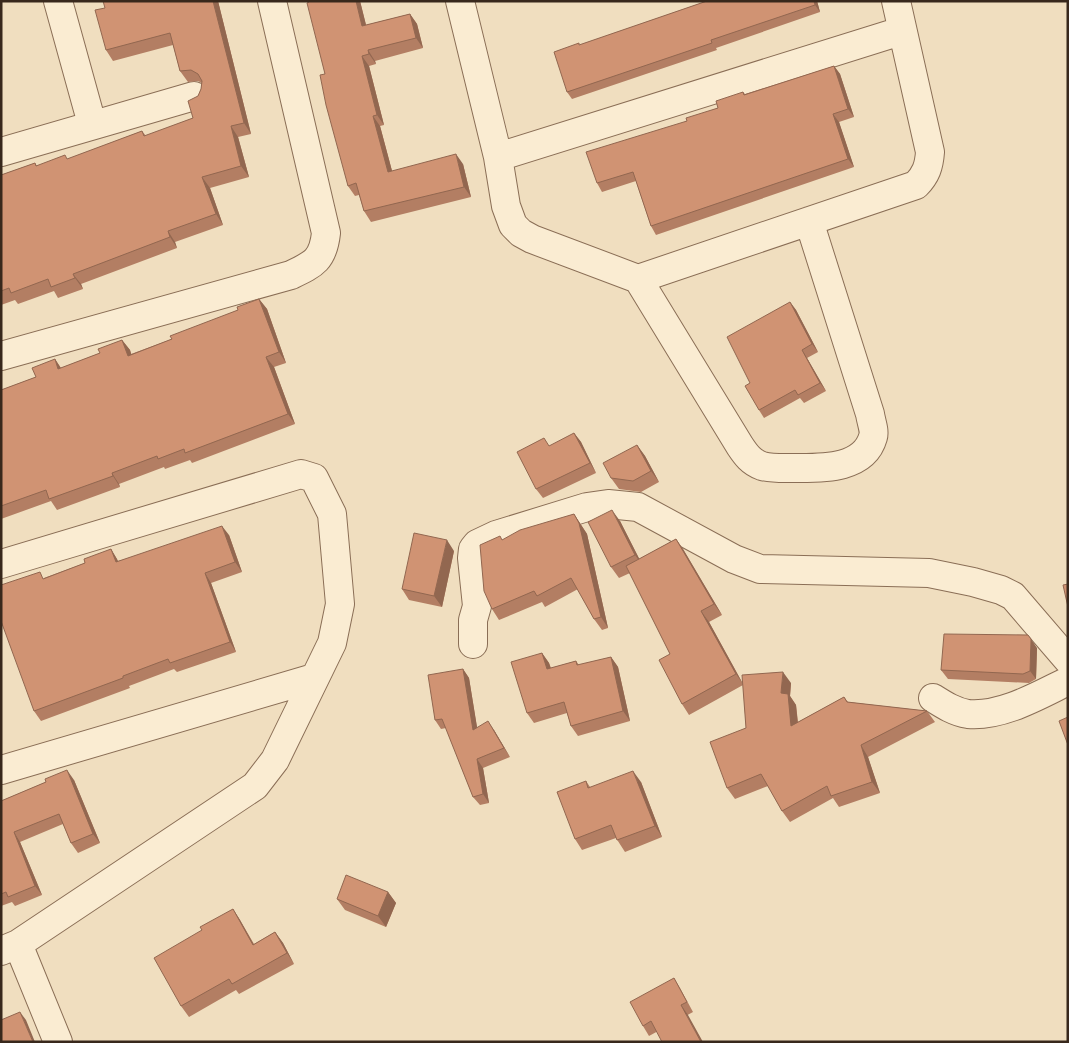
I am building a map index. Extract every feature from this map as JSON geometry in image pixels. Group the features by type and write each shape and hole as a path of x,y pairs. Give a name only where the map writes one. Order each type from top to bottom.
{"street":[{"path":"58,1 92,124"},
{"path":"1,356 291,275 318,260 324,246 326,234 272,1"},
{"path":"638,279 916,185 927,171 930,152 901,31 896,1"},
{"path":"461,2 498,157 506,206 513,225 520,233 638,279 750,460 763,466 778,468 832,468 856,459 867,449 874,436 870,414 809,221"},
{"path":"498,157 901,31"},
{"path":"1,152 92,124 194,96"},
{"path":"1,564 301,474 308,474 314,478 332,514 340,604 332,643 275,760 254,786 10,948 58,1042"},
{"path":"473,644 473,620 477,606 472,558 473,549 477,544 496,535 587,508 608,504 638,507 734,559 760,569 929,574 1001,590 1013,596 1068,660"},
{"path":"1,770 314,678"},
{"path":"933,698 949,708 968,714 988,713 1029,700 1068,681"}],"building":[{"path":"103,1 213,1 244,123 231,126 241,166 202,177 216,214 168,231 170,237 73,274 75,278 51,287 48,279 11,293 9,288 1,291 1,175 35,163 36,166 65,155 67,159 142,131 144,136 193,118 188,101 198,96 202,81 198,74 191,70 180,71 170,33 106,50 95,10 105,8"},
{"path":"309,1 356,1 362,26 410,14 416,38 368,50 369,54 362,56 377,115 373,116 388,172 456,154 464,187 364,211 356,183 348,186 326,105 320,75 325,74 307,3"},
{"path":"707,1 814,1 815,5 711,40 712,43 567,92 554,52"},
{"path":"834,66 848,109 833,114 848,159 651,226 633,172 597,183 586,152 687,121 686,118 718,108 716,101 743,92 744,95"},
{"path":"259,299 279,352 266,357 288,414 185,453 184,449 158,459 157,456 112,473 113,476 49,499 46,490 1,506 1,390 36,377 32,368 55,359 58,369 100,353 98,349 122,340 128,356 172,339 170,336 238,310 237,307"},
{"path":"790,302 812,344 802,350 820,383 798,395 795,390 759,410 745,386 750,383 727,337"},
{"path":"574,433 590,463 536,489 517,452 544,438 549,446"},
{"path":"637,445 651,471 633,481 611,478 603,463"},
{"path":"612,510 635,555 611,567 588,522"},
{"path":"574,514 579,523 601,617 594,619 571,578 537,596 534,591 492,609 484,591 480,545 500,536 502,540 520,530"},
{"path":"222,526 235,562 205,573 230,642 170,663 168,659 34,711 1,621 1,585 40,572 43,579 85,563 84,559 111,549 116,562"},
{"path":"414,533 447,540 434,596 402,589"},
{"path":"676,539 714,604 701,611 736,674 682,704 659,660 670,654 626,566"},
{"path":"1068,584 1068,607 1063,585"},
{"path":"944,634 1028,635 1031,639 1030,671 1023,674 941,670"},
{"path":"542,653 547,669 576,661 577,665 611,657 623,711 571,726 564,702 527,713 511,662"},
{"path":"463,669 473,730 488,721 504,748 477,759 483,794 473,797 442,719 435,720 428,675"},
{"path":"783,672 781,693 788,694 791,726 844,697 847,702 927,711 861,745 872,782 831,796 827,786 782,811 761,774 727,788 710,742 746,728 742,675"},
{"path":"1068,717 1068,745 1059,721"},
{"path":"67,770 93,834 71,843 59,814 14,832 35,886 8,897 6,892 1,894 1,801 46,782 45,779"},
{"path":"633,771 655,826 617,840 611,825 575,839 557,792 586,781 588,788"},
{"path":"346,875 388,892 378,916 337,899"},
{"path":"233,909 253,945 275,932 287,953 232,984 229,979 181,1006 154,958 202,930 200,927"},
{"path":"674,978 687,1002 681,1005 701,1042 662,1042 651,1021 643,1026 630,1002"},
{"path":"20,1012 33,1042 1,1042 1,1020"}]}
